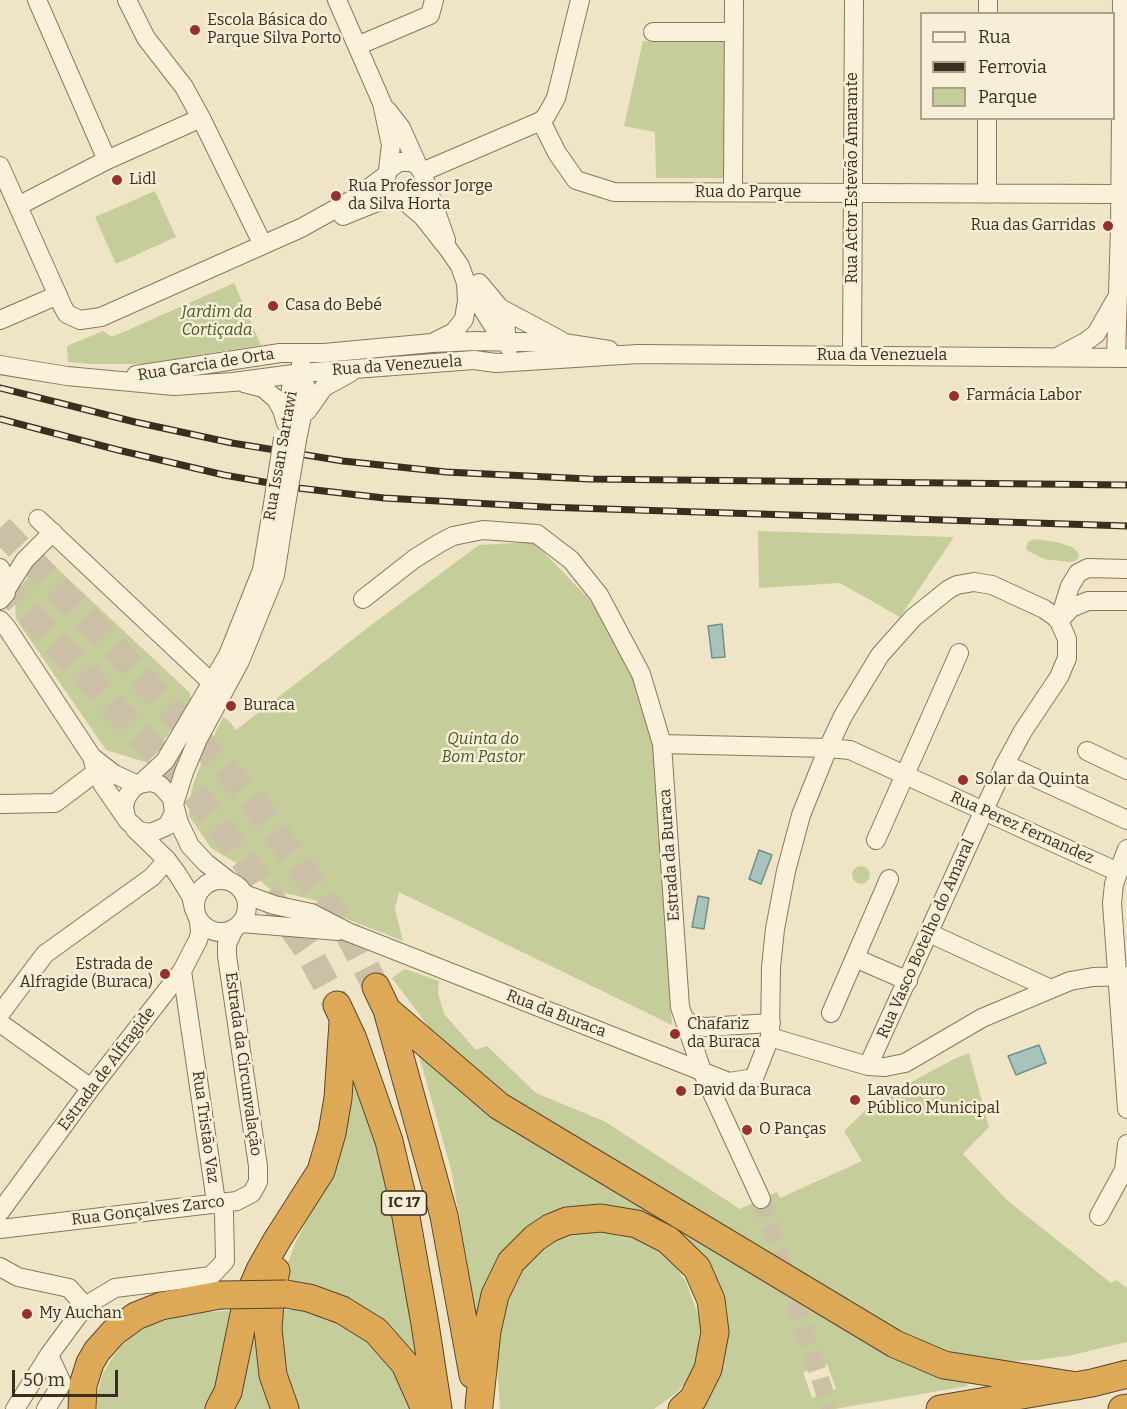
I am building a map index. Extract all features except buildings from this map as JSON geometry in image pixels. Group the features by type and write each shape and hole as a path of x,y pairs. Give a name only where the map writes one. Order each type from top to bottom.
{"highway":[{"name":"IC 17","path":"479,1408 444,1216 381,999 500,1106 895,1344 944,1365 1077,1386"},
{"name":"IC 17","path":"294,1215 321,1171 332,1134 338,1098 340,1012 353,1039 386,1132 403,1200 438,1409"},
{"path":"219,1409 228,1392 247,1300 260,1270 294,1215"},
{"path":"285,1409 273,1376 268,1329 271,1290 294,1215"},
{"path":"479,1408 487,1331 495,1296 512,1262 535,1238 550,1228 567,1221 601,1218 637,1224 668,1240 697,1268 711,1300 715,1332 708,1369 693,1398 682,1409"},
{"path":"82,1409 83,1385 90,1363 97,1351 119,1328 136,1316 215,1286 286,1294 326,1303 352,1315 376,1330 405,1364 425,1409"},
{"path":"940,1409 1077,1386 1127,1374"},
{"path":"1122,1409 1127,1408"}],"street":[{"path":"37,0 107,160"},
{"path":"127,0 146,38 184,87 262,245"},
{"path":"337,0 382,104 391,145 387,189 423,217 460,266 500,308 564,343"},
{"path":"357,46 430,15 434,0"},
{"path":"421,172 541,121 550,111 556,98 580,0"},
{"path":"733,192 734,0"},
{"name":"Rua Actor Estevão Amarante","path":"852,356 854,0"},
{"path":"1121,357 1119,292 1122,0"},
{"path":"653,32 734,32"},
{"path":"382,104 401,128 421,172 449,250"},
{"path":"18,206 107,160 201,118"},
{"path":"987,120 987,194"},
{"name":"Rua do Parque","path":"541,121 557,153 576,180 614,192 1120,194"},
{"path":"2,177 18,206 68,314 75,319 85,320 102,317 301,228 357,197 399,162 412,162 421,172 421,191 410,199 399,199 301,228"},
{"path":"460,266 466,283 503,341 521,356 534,361"},
{"path":"432,343 454,332 461,324 466,310 466,283"},
{"path":"1119,292 1127,311"},
{"path":"1058,357 1096,334 1119,292"},
{"path":"0,320 58,295"},
{"path":"474,360 497,348 503,341 506,326 500,308"},
{"name":"Rua da Venezuela","path":"302,353 432,343 503,341 564,343 638,354"},
{"name":"Rua Garcia de Orta","path":"111,379 280,353 302,353"},
{"path":"301,373 302,353"},
{"name":"Rua da Venezuela","path":"301,373 474,360 496,363 638,354 1121,357"},
{"name":"Rua Garcia de Orta","path":"0,365 67,376 174,386 301,373"},
{"path":"233,381 263,388 270,393 276,399 292,430 324,387 349,373 365,369"},
{"name":"Rua Issan Sartawi","path":"139,784 165,761 213,684 228,655 262,570 278,511 292,430 291,388 301,373"},
{"name":"Rua Issan Sartawi","path":"175,806 184,772 198,739 240,661 275,575 278,511"},
{"path":"38,519 213,684"},
{"name":"Estrada da Buraca","path":"363,599 414,559 453,536 483,530 537,534 599,595 641,674 662,744 680,1007 702,1071 760,1199"},
{"path":"4,594 25,560 53,532"},
{"path":"25,560 0,566 5,574 4,624 129,821 167,861 187,889 197,915 207,928 216,932 238,926 246,914 247,904 244,894 238,886 206,863 190,846 178,822 170,794 160,785 151,782 139,784 94,764"},
{"path":"1059,621 1070,586 1078,573 1088,568 1127,569"},
{"path":"771,1030 772,958 786,871 801,815 843,716 880,655 913,618 957,585 974,582 992,585 1044,609 1059,621"},
{"path":"1059,621 1071,608 1080,603 1127,601"},
{"name":"Rua Vasco Botelho do Amaral","path":"868,1066 1005,764 1023,731 1065,667 1067,639 1059,621"},
{"path":"876,840 959,653"},
{"name":"Rua Perez Fernandez","path":"662,744 850,750 1118,872"},
{"path":"1088,751 1127,770"},
{"path":"0,804 55,803 94,764"},
{"path":"1005,764 1127,820"},
{"path":"139,784 126,798 124,807 129,821 144,832 158,831 170,822 175,806"},
{"path":"1127,849 1118,872 1112,903 1117,956 1122,976 1127,1109"},
{"path":"0,1014 45,954 152,877 167,861"},
{"path":"831,1012 889,879"},
{"path":"197,915 196,897 201,889 218,880 229,881"},
{"name":"Rua da Buraca","path":"244,894 274,905 311,913 348,932 729,1082 742,1082 754,1078 771,1030"},
{"name":"Estrada de Alfragide","path":"0,1212 91,1088 182,971 200,933 197,915"},
{"name":"Rua da Buraca","path":"238,926 348,932"},
{"name":"Estrada da Circunvalação","path":"238,926 227,944 226,956 258,1175 255,1188 248,1197"},
{"path":"928,933 1051,988"},
{"path":"855,958 908,981"},
{"name":"Rua Tristão Vaz","path":"182,971 215,1195 224,1212 225,1261 215,1286"},
{"path":"684,1019 694,1025 705,1027 771,1030 868,1066 885,1067 905,1063 980,1011 1070,981 1122,976"},
{"path":"0,1023 91,1088"},
{"path":"1099,1216 1124,1170 1127,1144"},
{"name":"Rua Gonçalves Zarco","path":"23,1182 19,1191 19,1209 29,1220 48,1223"},
{"name":"Rua Gonçalves Zarco","path":"0,1229 237,1201 248,1197"},
{"path":"0,1267 18,1277 69,1288 86,1306"},
{"path":"15,1409 49,1355 86,1306 115,1288 215,1286"},
{"path":"46,1409 63,1383 49,1355"}],"green space":[{"path":"643,41 728,42 727,178 656,178 655,132 624,126"},
{"path":"155,191 176,237 116,264 95,217"},
{"name":"Jardim da Cortiçada","path":"234,283 261,345 143,364 68,362 67,346 103,331 112,337"},
{"path":"758,531 954,537 900,617 840,583 759,588"},
{"path":"1034,539 1072,547 1078,552 1079,557 1070,562 1044,559 1026,548 1028,542"},
{"name":"Quinta do Bom Pastor","path":"534,542 586,596 613,630 629,661 656,747 672,1025 399,892 395,909 403,941 342,917 315,900 271,890 246,869 211,848 189,816 193,785 223,717 236,730 479,545"},
{"path":"45,557 190,693 191,700 181,715 176,713 168,725 173,727 148,763 106,750 16,619 15,602 22,585"},
{"path":"857,866 865,866 870,871 868,882 857,884 852,879 852,871"},
{"path":"405,969 439,981 438,993 444,1014 476,1050 487,1046 536,1093 604,1121 740,1209 777,1192 780,1198 862,1161 844,1131 873,1103 969,1053 989,1127 963,1154 1008,1201 1111,1283 1117,1280 1127,1288 1127,1342 1068,1356 1000,1362 970,1358 907,1339 494,1088 434,1034 392,978"},
{"path":"427,1050 961,1378 968,1386 835,1409 693,1409 710,1382 698,1258 569,1215 476,1319 451,1169 419,1056","holes":["827,1364 836,1389 812,1398 803,1372"]},
{"path":"360,1082 390,1198 417,1355 401,1340 281,1282 295,1244 332,1168 352,1084"},
{"path":"606,1228 648,1241 670,1259 686,1282 701,1323 696,1362 688,1380 675,1394 654,1409 500,1409 495,1336 511,1276 557,1237"},
{"path":"252,1309 277,1409 232,1409"},
{"path":"235,1310 221,1376 206,1409 97,1409 97,1395 103,1373 129,1338 148,1326 173,1318"},
{"path":"274,1310 300,1310 333,1318 361,1333 391,1366 413,1409 295,1409 279,1375"}],"water":[{"path":"722,624 725,657 712,658 708,626"},
{"path":"759,850 772,855 761,884 749,879"},
{"path":"698,896 709,898 704,929 692,927"},
{"path":"1039,1045 1046,1063 1016,1075 1008,1056"}],"tunnel":[{"path":"0,528 111,644 248,794 348,933 376,987"},
{"path":"0,582 207,808 307,949 337,1005"},
{"path":"761,1199 830,1409"}],"railway":[{"path":"0,388 135,422 232,443 343,461 446,472 589,479 1127,485"},
{"path":"0,419 224,475 298,488 384,498 545,507 1127,526"}],"place":[{"name":"Escola Básica do Parque Silva Porto","path":"195,30"},
{"name":"Lidl","path":"117,180"},
{"name":"Rua Professor Jorge da Silva Horta","path":"336,196"},
{"name":"Rua das Garridas","path":"1108,226"},
{"name":"Casa do Bebé","path":"273,306"},
{"name":"Farmácia Labor","path":"954,396"},
{"name":"Buraca","path":"231,706"},
{"name":"Solar da Quinta","path":"963,780"},
{"name":"Estrada de Alfragide (Buraca)","path":"165,974"},
{"name":"Chafariz da Buraca","path":"675,1034"},
{"name":"David da Buraca","path":"681,1091"},
{"name":"Lavadouro Público Municipal","path":"855,1100"},
{"name":"O Panças","path":"747,1130"},
{"name":"My Auchan","path":"27,1314"}]}
